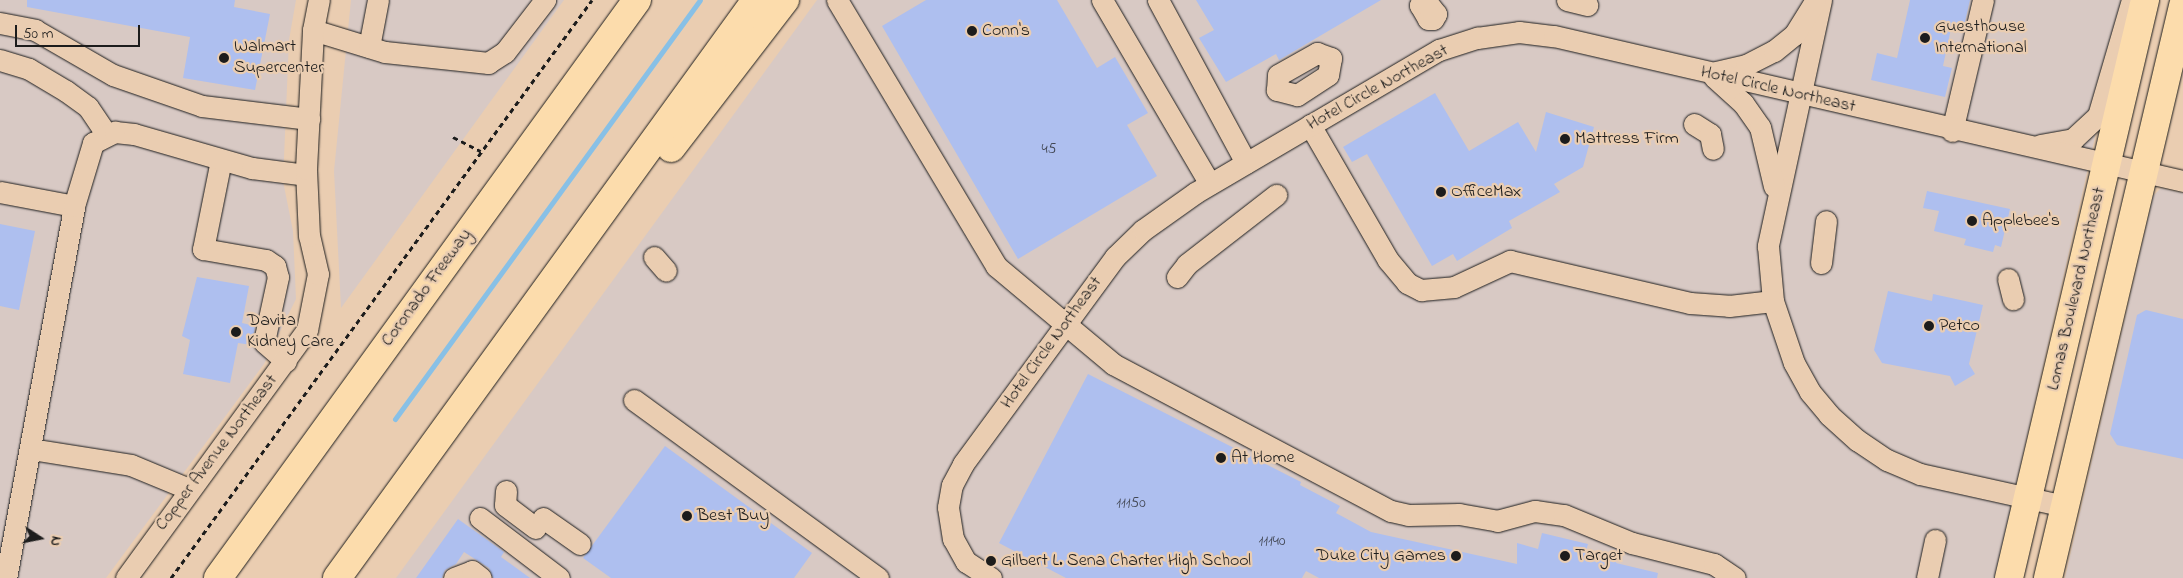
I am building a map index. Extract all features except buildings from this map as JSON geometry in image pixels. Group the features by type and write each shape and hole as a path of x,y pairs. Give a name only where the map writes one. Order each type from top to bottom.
{"main road":[{"path":"516,166 625,0"},
{"name":"Coronado Freeway","path":"218,578 638,0"},
{"path":"337,578 756,0"},
{"path":"588,233 665,155 785,0"},
{"name":"Lomas Boulevard Northeast","path":"2009,578 2145,0"},
{"name":"Lomas Boulevard Northeast","path":"2048,578 2183,6"}],"street":[{"name":"Copper Avenue Northeast","path":"126,578 189,489 286,361 307,330 317,292 306,175 313,30 319,0"},
{"path":"369,46 378,0"},
{"path":"313,30 369,46 419,57 488,63 505,52 546,0"},
{"path":"837,0 990,258 1011,283 1114,364 1391,511 1408,515 1459,514 1497,521 1535,512 1564,515 1632,544 1714,564 1735,578"},
{"path":"1102,0 1210,184"},
{"path":"1158,0 1246,163"},
{"path":"1708,73 1746,66 1774,51 1794,35 1817,0"},
{"path":"1821,0 1776,197 1768,246 1774,301 1786,348 1801,378 1819,404 1857,440 1920,474 2064,506"},
{"path":"1952,131 1983,0"},
{"path":"2019,145 2065,142 2093,124 2103,106 2132,0"},
{"path":"0,23 35,30 113,75 202,106 309,119"},
{"name":"Hotel Circle Northeast","path":"991,578 966,562 953,539 948,507 952,485 1065,324 1115,257 1143,230 1210,184 1439,50 1477,38 1519,32 1554,36 1952,131 2107,163 2183,182"},
{"path":"0,60 28,69 58,86 88,107 107,135"},
{"path":"1708,73 1737,97 1760,127 1776,197"},
{"path":"1694,124 1710,134 1713,149"},
{"path":"1310,125 1388,260 1407,282 1420,290 1454,287 1510,261 1690,302 1729,306 1774,301"},
{"path":"6,578 74,206 87,153 93,142 107,135 134,134 221,160 306,175"},
{"path":"221,160 202,249 266,260 275,266 278,277 264,342 286,361"},
{"path":"0,192 74,206"},
{"path":"1177,277 1187,264 1276,194"},
{"path":"1821,263 1826,221"},
{"path":"634,400 878,578"},
{"path":"31,449 131,466 189,489"},
{"path":"506,491 505,505 580,544"},
{"path":"480,518 554,577"},
{"path":"1926,578 1935,540"},
{"path":"454,578 472,571 481,578"}],"path":[{"path":"171,578 592,0"},
{"path":"453,137 482,151"}],"shaded area":[{"path":"0,0 296,0 289,40 283,181 293,231 296,299 264,364 106,578 0,578"},
{"path":"351,0 564,0 341,308 334,171"},
{"path":"817,0 2126,0 1995,578 396,578"},
{"path":"2161,188 2183,193 2183,578 2065,578 2153,196"}],"waterway":[{"path":"395,419 700,0"}],"place":[{"name":"Conn's","path":"972,31"},
{"name":"Guesthouse International","path":"1925,38"},
{"name":"Walmart Supercenter","path":"224,58"},
{"name":"Mattress Firm","path":"1565,139"},
{"name":"OfficeMax","path":"1441,192"},
{"name":"Applebee's","path":"1972,221"},
{"name":"Petco","path":"1929,326"},
{"name":"Davita Kidney Care","path":"236,332"},
{"name":"At Home","path":"1221,458"},
{"name":"Best Buy","path":"687,516"},
{"name":"Duke City Games","path":"1456,556"},
{"name":"Target","path":"1565,556"},
{"name":"Gilbert L. Sena Charter High School","path":"991,561"}]}
